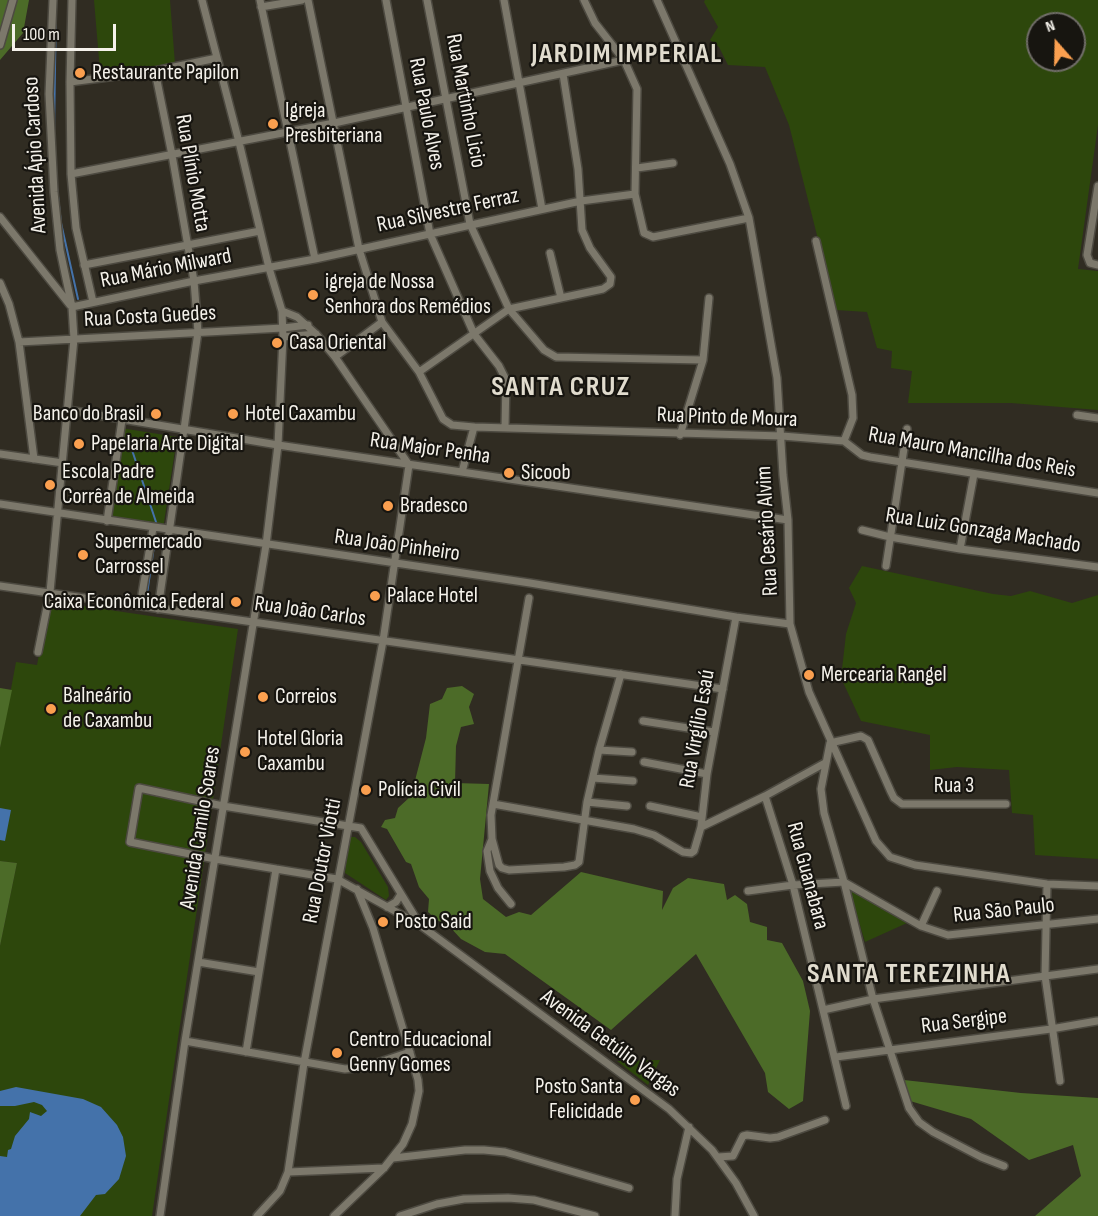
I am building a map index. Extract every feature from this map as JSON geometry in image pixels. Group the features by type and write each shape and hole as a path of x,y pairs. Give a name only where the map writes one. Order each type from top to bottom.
{"street":[{"path":"0,45 13,0"},
{"name":"Avenida Ápio Cardoso","path":"38,652 50,592 74,339 72,307 60,250 54,192 49,94 53,0"},
{"name":"Avenida Ápio Cardoso","path":"72,0 71,174 76,228 93,302"},
{"name":"Avenida Camilo Soares","path":"160,1216 185,1041 266,545 278,445 283,337 282,311 268,268 239,142 202,0"},
{"path":"302,0 261,3 315,259"},
{"name":"Rua Pinto de Moura","path":"308,0 359,249 382,322 418,372 443,419 452,425 474,427 680,435 782,436 844,441"},
{"name":"Rua Paulo Alves","path":"386,0 430,234 474,334 499,366 506,380 505,428"},
{"name":"Rua Martinho Licio","path":"428,0 470,224 509,309 544,350 556,357 703,360"},
{"path":"504,0 542,209"},
{"path":"584,0 595,23 624,60 638,89 635,194 642,230 646,235 653,237 749,218"},
{"name":"Rua Cesário Alvim","path":"657,0 730,164 749,218 774,351 788,520 790,624 809,692 876,841 890,857 915,865 1047,885 1098,886"},
{"path":"70,82 155,71 217,58"},
{"path":"71,174 333,123 624,60"},
{"name":"Rua Plínio Motta","path":"155,71 194,281 198,332 158,609"},
{"path":"418,372 509,309 603,289 610,284 611,277 585,240 580,219 578,169 563,74"},
{"path":"637,168 673,163"},
{"path":"1098,186 1087,255 1090,263 1098,265"},
{"name":"Rua Silvestre Ferraz","path":"268,268 581,201 635,194"},
{"path":"0,217 72,307"},
{"path":"84,265 260,231"},
{"path":"816,241 852,395 853,418 844,441"},
{"path":"550,253 561,298"},
{"name":"Rua Mário Milward","path":"72,307 268,268"},
{"path":"0,283 9,303 19,342 34,459"},
{"path":"680,435 703,360 709,298"},
{"path":"282,311 297,317 316,333 409,465"},
{"path":"335,357 382,322"},
{"name":"Rua Costa Guedes","path":"19,342 308,325"},
{"path":"283,337 316,333"},
{"name":"Rua Major Penha","path":"68,410 278,445 788,520"},
{"path":"1077,415 1098,418"},
{"path":"106,521 122,420"},
{"path":"462,472 474,427"},
{"path":"886,566 907,429"},
{"name":"Rua Mauro Mancilha dos Reis","path":"844,441 862,455 1098,492"},
{"path":"0,454 63,463"},
{"name":"Rua Doutor Viotti","path":"257,1216 280,1191 288,1172 304,1063 383,641 409,465"},
{"path":"960,549 974,474"},
{"name":"Rua João Pinheiro","path":"0,504 790,624"},
{"path":"140,606 153,528"},
{"name":"Rua Luiz Gonzaga Machado","path":"862,530 960,549 1098,567"},
{"name":"Rua João Carlos","path":"0,586 723,689"},
{"path":"529,598 491,815 492,839 499,865 509,870 578,864 581,858 587,802 621,674"},
{"name":"Rua Virgílio Esaú","path":"584,820 623,826 644,832 688,853 694,851 701,827 714,732 736,617"},
{"path":"643,722 714,732"},
{"name":"Rua 3","path":"830,743 861,736 868,740 894,798 902,804 1006,804"},
{"path":"830,743 821,789 824,813 873,999 913,1116 933,1132 1004,1166"},
{"path":"599,750 632,752"},
{"path":"644,762 707,774"},
{"path":"701,827 825,764"},
{"path":"593,777 633,781"},
{"path":"361,828 223,806 139,788 130,842 337,879 420,925"},
{"name":"Rua Guanabara","path":"765,796 793,885 846,1106"},
{"path":"587,802 627,806"},
{"path":"493,804 584,820"},
{"path":"650,806 702,817"},
{"path":"350,811 420,925"},
{"path":"492,839 487,851 489,871 498,888 511,904"},
{"path":"246,1052 276,869"},
{"path":"748,891 844,882"},
{"name":"Rua São Paulo","path":"844,882 936,933 959,935 1098,919"},
{"path":"1047,885 1045,976 1060,1081"},
{"path":"334,1216 393,1158 407,1134 417,1103 418,1080 373,928 357,889"},
{"path":"921,926 938,891"},
{"path":"387,907 396,902 401,894"},
{"name":"Avenida Getúlio Vargas","path":"420,925 669,1109 718,1157 736,1183 754,1216"},
{"path":"198,962 260,972"},
{"path":"823,1010 873,999 1098,969"},
{"name":"Rua Sergipe","path":"836,1057 1097,1021"},
{"path":"185,1041 304,1063 354,1069 410,1052"},
{"path":"718,1157 733,1156 743,1136 778,1137 825,1120"},
{"path":"675,1216 677,1179 689,1127"},
{"path":"393,1158 465,1150 505,1152 629,1188"},
{"path":"288,1172 384,1168"},
{"path":"400,1216 437,1204 485,1198 534,1200 576,1214 595,1216"}],"green space":[{"path":"0,0 29,0 23,33 0,60"},
{"path":"94,0 170,0 175,64 100,71"},
{"path":"705,0 1098,0 1098,125 1078,269 1098,271 1098,410 1011,403 908,403 912,371 891,368 892,351 877,348 867,312 836,310 789,125 765,67 728,65 719,47 710,40 718,27"},
{"path":"121,428 177,437 163,529 107,518"},
{"path":"862,566 993,594 1011,596 1030,591 1072,603 1098,595 1098,859 1035,855 1033,815 1012,813 1009,770 957,767 930,770 930,735 861,721 841,678 846,634 856,603 849,588"},
{"path":"49,601 238,629 152,1216 0,1216 0,946 17,863 0,861 0,748 16,662 37,665"},
{"path":"462,686 474,694 469,707 474,724 461,727 456,746 455,783 489,784 480,879 483,899 506,917 519,912 531,915 581,872 663,891 662,910 673,888 688,878 724,884 727,900 735,895 747,904 750,922 767,927 767,940 782,943 803,981 810,1011 803,1101 789,1109 768,1092 765,1073 696,954 611,1030 505,954 485,952 461,939 450,927 428,912 429,899 419,887 411,864 406,862 387,829 381,827 385,820 395,818 398,808 411,796 426,738 430,704 442,699 447,688"},
{"path":"0,688 12,690 0,748"},
{"path":"351,837 361,842 388,887 389,896 386,900 345,873"},
{"path":"0,861 17,863 0,946"},
{"path":"849,888 907,923 865,942"},
{"path":"660,1060 648,1085 617,1061"},
{"path":"904,1080 1021,1093 1098,1098 1098,1216 1035,1216 1081,1176 1073,1145 1029,1160 971,1119 910,1101"}],"water":[{"path":"0,808 11,810 5,841 0,840"},
{"path":"16,1087 83,1099 101,1107 117,1125 123,1137 126,1156 119,1179 105,1194 96,1195 80,1216 0,1216 0,1156 7,1157 15,1136 29,1119 30,1112 41,1116 47,1111 42,1105 34,1102 0,1106 0,1091"}],"waterway":[{"path":"54,133 56,4"},
{"path":"57,187 61,223 78,299"},
{"path":"127,435 156,522"},
{"path":"147,594 155,539"}],"place":[{"name":"Restaurante Papilon","path":"80,73"},
{"name":"Igreja Presbiteriana","path":"273,124"},
{"name":"igreja de Nossa Senhora dos Remédios","path":"313,295"},
{"name":"Casa Oriental","path":"277,343"},
{"name":"Banco do Brasil","path":"156,414"},
{"name":"Hotel Caxambu","path":"233,414"},
{"name":"Papelaria Arte Digital","path":"79,444"},
{"name":"Sicoob","path":"509,473"},
{"name":"Escola Padre Corrêa de Almeida","path":"50,485"},
{"name":"Bradesco","path":"388,506"},
{"name":"Supermercado Carrossel","path":"83,555"},
{"name":"Palace Hotel","path":"375,596"},
{"name":"Caixa Econômica Federal","path":"236,602"},
{"name":"Mercearia Rangel","path":"809,675"},
{"name":"Correios","path":"263,697"},
{"name":"Balneário de Caxambu","path":"51,709"},
{"name":"Hotel Gloria Caxambu","path":"245,752"},
{"name":"Polícia Civil","path":"366,790"},
{"name":"Posto Said","path":"383,922"},
{"name":"Centro Educacional Genny Gomes","path":"337,1053"},
{"name":"Posto Santa Felicidade","path":"635,1100"}],"district":[{"name":"JARDIM IMPERIAL","path":"627,55"},
{"name":"SANTA CRUZ","path":"561,388"},
{"name":"SANTA TEREZINHA","path":"909,975"}]}
